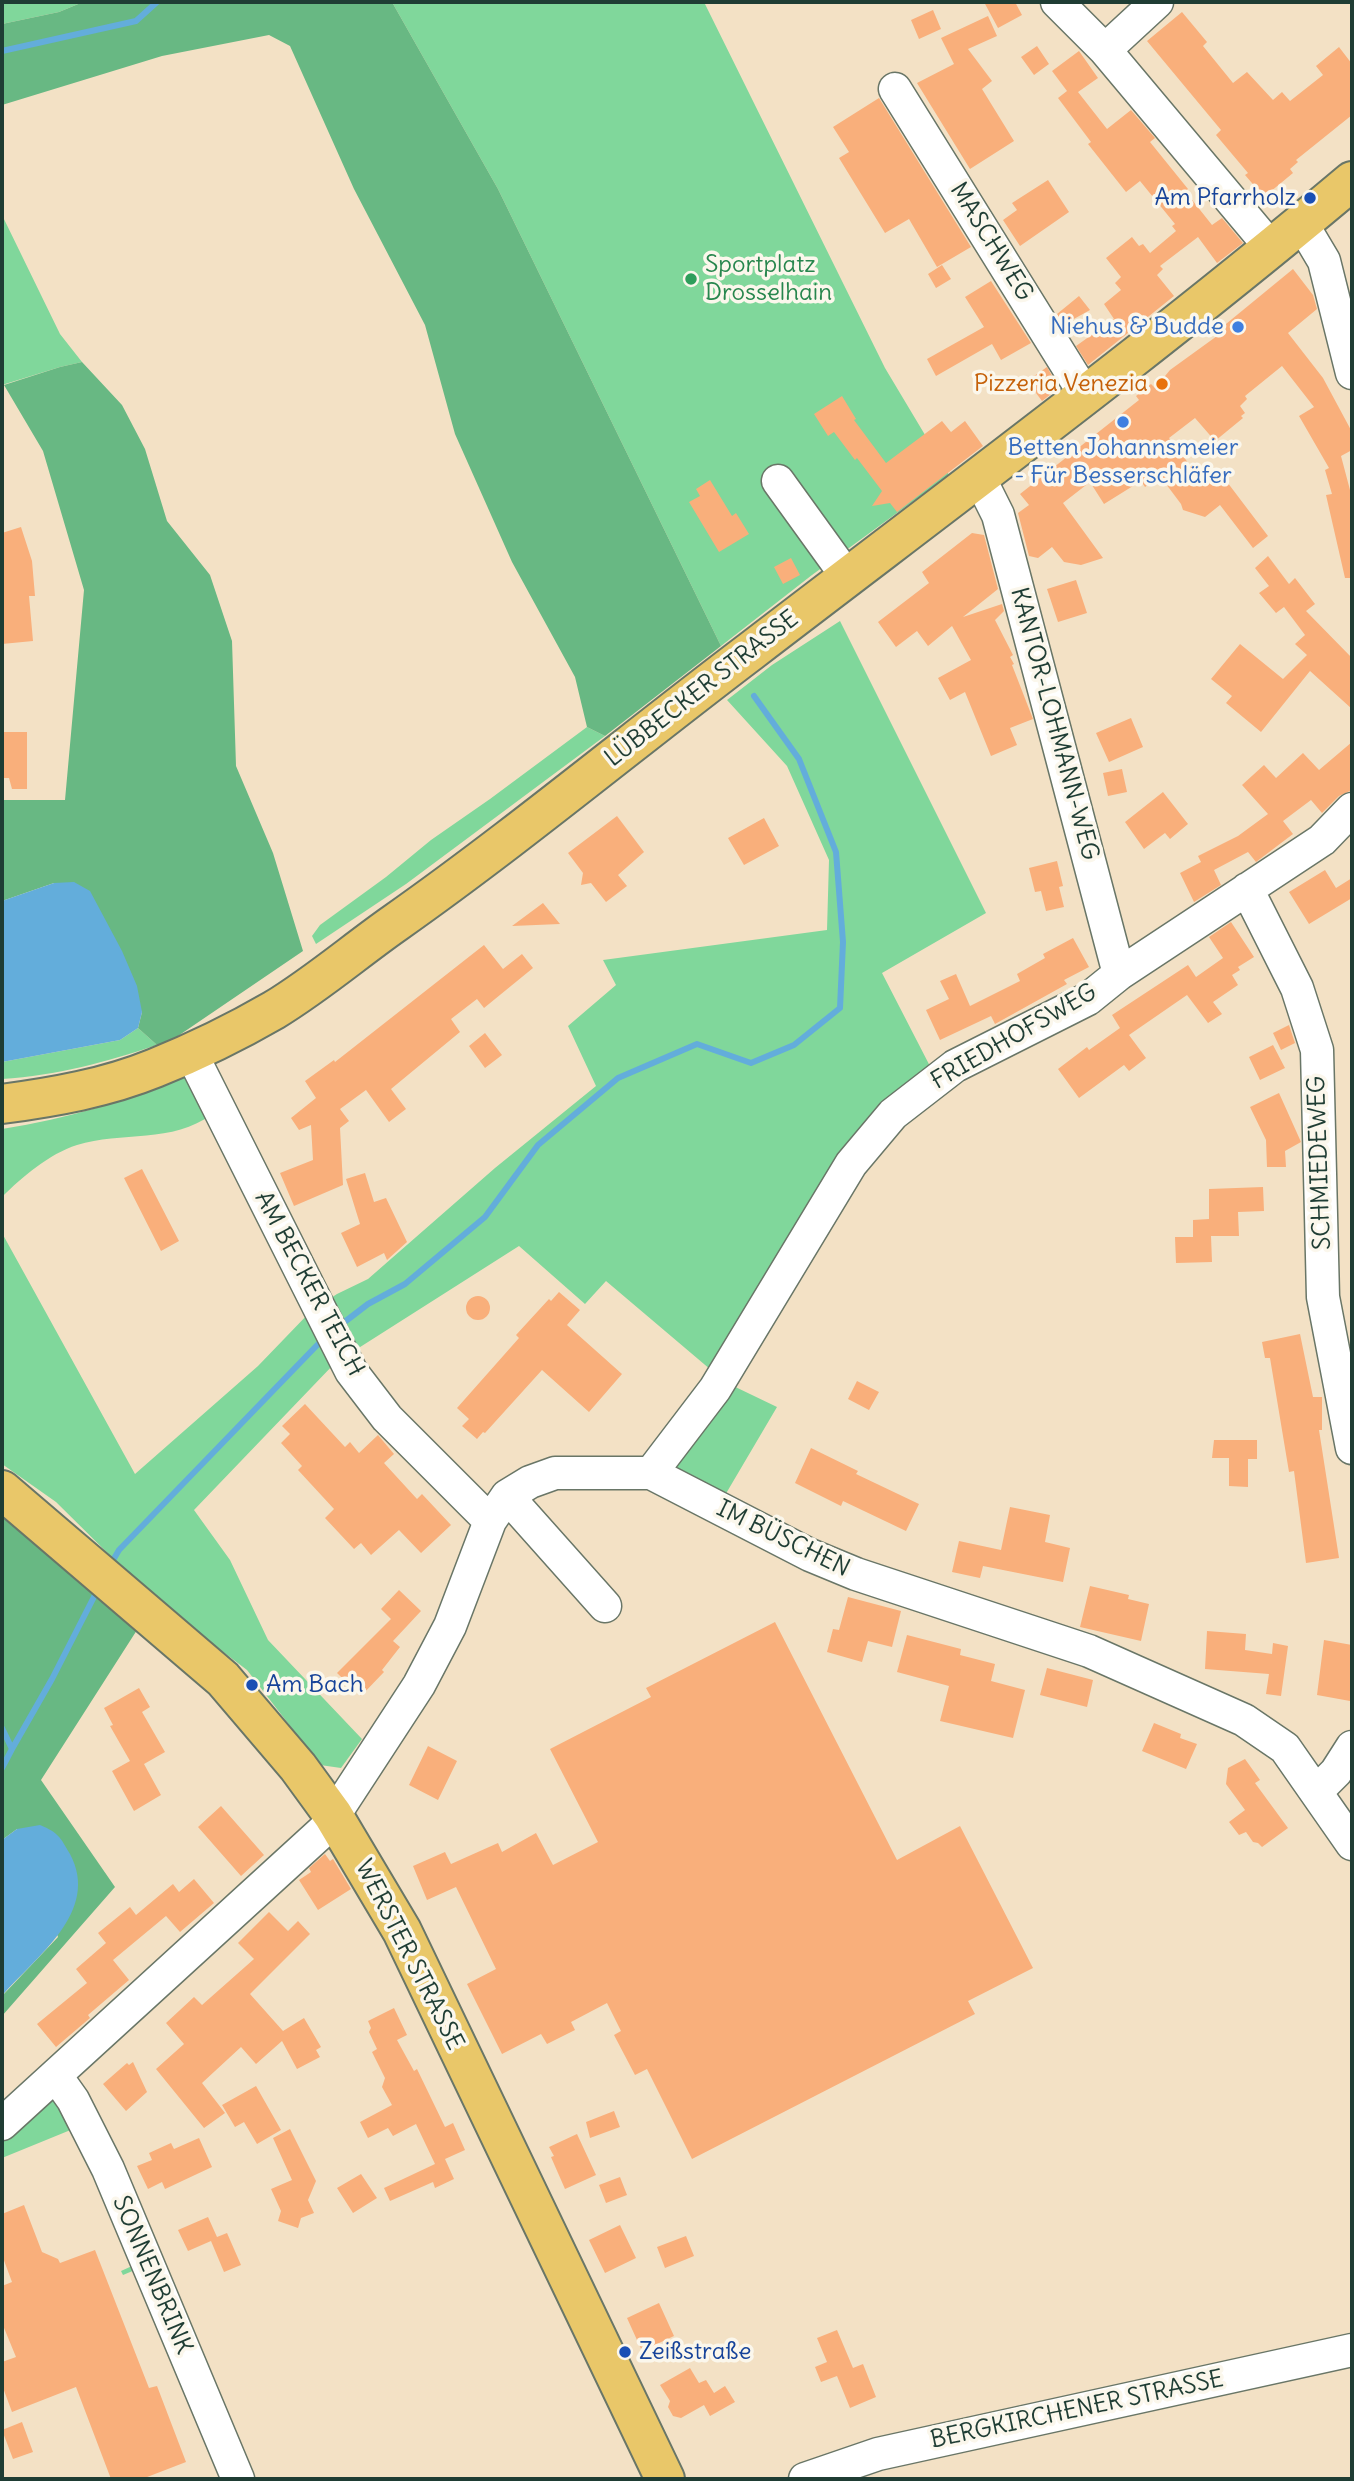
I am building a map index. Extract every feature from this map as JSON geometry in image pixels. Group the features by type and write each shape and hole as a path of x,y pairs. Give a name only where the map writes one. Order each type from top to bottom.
{"main road":[{"name":"LÜBBECKER STRASSE","path":"2,1104 55,1097 114,1083 191,1053 276,1008 335,968 450,884 1086,396 1352,181"},
{"name":"WERSTER STRASSE","path":"2,1490 223,1679 299,1767 333,1815 402,1931 664,2479"}],"street":[{"path":"1057,2 1105,50 1272,248"},
{"path":"1105,50 1157,2"},
{"name":"MASCHWEG","path":"895,89 1086,396"},
{"path":"1301,224 1324,261 1352,373"},
{"name":"KANTOR-LOHMANN-WEG","path":"979,477 999,515 1119,974"},
{"path":"778,481 848,578"},
{"name":"FRIEDHOFSWEG","path":"651,1473 715,1390 850,1164 893,1114 956,1066 1088,999 1119,974 1322,840 1352,809"},
{"name":"SCHMIEDEWEG","path":"1247,890 1297,988 1317,1050 1323,1297 1351,1434"},
{"name":"AM BECKER TEICH","path":"191,1053 351,1371 387,1418 499,1508 605,1605"},
{"name":"IM BÜSCHEN","path":"499,1508 530,1482 555,1473 651,1473 833,1565 1089,1651 1244,1720 1285,1748 1352,1844"},
{"path":"2,2124 325,1829 377,1752 425,1673 450,1626 499,1508"},
{"path":"1317,1791 1336,1772 1352,1747"},
{"name":"SONNENBRINK","path":"56,2076 73,2100 108,2169 238,2479"},
{"name":"BERGKIRCHENER STRASSE","path":"805,2479 878,2454 1352,2350"}],"green space":[{"path":"2,2 83,2 59,12 2,24"},
{"path":"83,2 392,2 498,189 721,646 605,736 587,727 575,677 512,562 455,434 425,325 354,189 290,46 269,35 162,56 2,105 2,24 59,12"},
{"name":"Sportplatz Drosselhain","path":"392,2 704,2 885,368 949,475 812,575 721,646 498,189"},
{"path":"2,215 60,334 82,362 2,385"},
{"path":"82,362 122,405 145,449 167,521 210,575 232,641 236,766 273,853 303,951 175,1038 157,1045 138,1028 142,1012 54,883 2,901 2,800 65,800 84,590 43,451 4,385"},
{"path":"840,621 986,913 882,973 933,1072 910,1088 725,1382 777,1407 721,1502 656,1470 724,1381 606,1281 585,1304 519,1246 335,1363 194,1510 230,1560 268,1640 362,1739 341,1768 320,1765 247,1670 156,1601 56,1502 2,1464 2,1233 135,1474 258,1366 311,1311 368,1279 495,1168 596,1086 568,1026 616,985 603,960 827,930 829,860 787,766 727,700 772,665"},
{"path":"587,727 605,736 406,884 316,944 312,936 320,925 431,840"},
{"path":"138,1028 157,1045 81,1067 43,1075 2,1079 2,1062 120,1040"},
{"path":"191,1074 212,1114 181,1130 77,1145 36,1167 2,1197 2,1129 51,1120 98,1107"},
{"path":"2,1517 137,1630 41,1780 115,1887 2,2016 2,1996 58,1937 17,1829 2,1840"},
{"path":"46,2099 62,2100 135,2270 123,2275 121,2271 132,2266 73,2129 2,2158 2,2141"}],"water":[{"path":"74,882 90,891 122,951 137,986 142,1012 138,1028 120,1040 2,1062 2,901 54,883"},
{"path":"40,1825 58,1836 70,1854 77,1875 77,1895 71,1914 60,1932 2,1996 2,1840 17,1829"}],"building":[{"path":"984,2 1015,2 1022,15 998,28"},
{"path":"933,10 941,29 919,39 911,20"},
{"path":"1182,12 1207,42 1203,46 1233,83 1247,72 1273,100 1282,92 1290,101 1323,75 1316,66 1339,47 1352,64 1352,115 1296,160 1298,162 1290,169 1293,173 1264,197 1216,135 1221,130 1147,41"},
{"path":"988,16 997,36 968,49 992,81 982,89 1014,141 970,169 917,83 954,64 941,38"},
{"path":"1037,46 1049,64 1034,75 1021,57"},
{"path":"1079,51 1098,78 1078,92 1107,129 1131,110 1155,138 1150,142 1188,189 1185,191 1212,225 1222,218 1243,243 1217,263 1198,237 1160,266 1163,269 1157,275 1174,296 1088,365 1076,346 1114,319 1104,304 1121,290 1115,283 1121,277 1106,258 1132,237 1150,253 1176,231 1172,226 1175,224 1140,181 1126,192 1088,144 1091,142 1058,98 1067,91 1052,71"},
{"path":"879,98 971,247 937,267 909,219 885,233 839,158 849,152 833,127"},
{"path":"1048,180 1069,212 1020,246 1003,220 1017,210 1012,203"},
{"path":"942,265 951,279 936,288 928,274"},
{"path":"1293,269 1313,295 1317,309 1288,333 1323,378 1352,432 1352,450 1341,456 1350,490 1352,489 1352,578 1345,578 1326,495 1332,494 1325,470 1329,468 1299,416 1314,407 1282,366 1245,396 1247,399 1240,406 1245,413 1241,416 1243,418 1215,441 1195,418 1169,438 1203,482 1218,470 1268,536 1253,548 1220,505 1205,517 1183,510 1160,476 1145,487 1141,481 1104,504 1090,482 1063,503 1103,558 1081,565 1064,562 1052,547 1038,558 1029,556 1018,513 1029,505 1020,494 1139,400 1136,396 1151,384 1155,388 1170,370 1217,336 1215,333"},
{"path":"991,281 1031,343 1001,360 992,344 936,376 927,359 984,327 965,297"},
{"path":"1079,296 1090,310 1063,325 1057,314"},
{"path":"1047,367 1059,388 1042,401 1027,381"},
{"path":"842,396 856,419 854,420 886,463 942,421 951,432 965,421 983,446 897,512 890,503 872,506 882,491 834,432 828,436 814,414"},
{"path":"710,480 732,516 736,513 749,534 719,552 689,502 700,496 696,489"},
{"path":"21,527 32,561 35,596 29,596 33,641 2,644 2,533"},
{"path":"972,533 984,535 998,589 963,617 1002,604 1004,611 995,620 1013,655 1010,657 1014,664 1012,665 1033,719 1010,728 1017,745 991,756 965,692 950,700 938,678 971,660 952,626 928,646 917,631 896,647 878,622 929,583 922,572"},
{"path":"1268,556 1289,584 1295,578 1315,604 1306,611 1352,658 1352,709 1310,671 1261,732 1226,703 1232,696 1211,679 1240,644 1283,679 1307,655 1295,644 1305,635 1284,607 1276,613 1259,593 1269,586 1255,568"},
{"path":"791,558 800,575 783,584 774,567"},
{"path":"1076,580 1087,613 1058,622 1047,589"},
{"path":"1131,718 1143,747 1109,762 1096,733"},
{"path":"2,732 27,732 27,789 12,789 9,778 2,778"},
{"path":"1352,742 1352,790 1339,796 1322,813 1311,800 1283,821 1293,834 1256,862 1248,852 1214,870 1221,885 1194,902 1180,873 1201,862 1198,856 1238,836 1268,814 1242,785 1264,765 1276,778 1303,753 1319,770"},
{"path":"1122,769 1127,792 1108,796 1103,773"},
{"path":"1163,792 1188,824 1170,839 1165,833 1144,849 1125,822"},
{"path":"617,816 644,852 618,875 627,886 606,902 591,883 581,885 583,873 568,853"},
{"path":"764,818 779,846 744,865 728,838"},
{"path":"1057,861 1063,886 1059,887 1064,907 1046,911 1041,891 1035,892 1029,868"},
{"path":"1325,870 1336,888 1352,878 1352,898 1309,924 1289,892"},
{"path":"543,903 560,924 512,926"},
{"path":"1231,922 1254,957 1238,967 1240,970 1232,975 1238,985 1213,1002 1222,1014 1208,1023 1187,995 1129,1035 1146,1058 1129,1071 1124,1065 1079,1098 1058,1069 1087,1047 1089,1050 1120,1028 1112,1015 1188,965 1196,977 1223,958 1209,937"},
{"path":"1073,938 1089,967 1064,980 1067,984 995,1024 991,1016 940,1040 926,1010 949,999 940,981 956,974 970,1006 1020,981 1017,974 1045,958 1043,954"},
{"path":"484,945 503,969 522,954 533,968 484,1008 477,999 451,1019 460,1032 391,1089 406,1109 389,1122 366,1090 340,1109 349,1121 340,1128 343,1185 294,1206 280,1173 313,1160 311,1125 299,1130 291,1118 316,1098 305,1081 334,1060 335,1062"},
{"path":"1289,1025 1295,1043 1281,1050 1273,1033"},
{"path":"485,1033 502,1055 485,1068 469,1046"},
{"path":"1273,1045 1285,1068 1260,1080 1249,1057"},
{"path":"1279,1093 1301,1142 1285,1151 1286,1167 1267,1167 1266,1140 1250,1107"},
{"path":"142,1169 179,1241 161,1251 124,1178"},
{"path":"365,1173 374,1202 386,1198 407,1242 387,1260 384,1253 357,1267 341,1233 360,1224 346,1179"},
{"path":"1263,1187 1264,1211 1238,1212 1239,1236 1211,1236 1212,1262 1176,1263 1175,1237 1193,1237 1193,1220 1209,1219 1209,1189"},
{"path":"559,1292 580,1310 567,1325 622,1374 589,1412 542,1370 477,1439 462,1426 469,1419 457,1408 519,1338 516,1335 549,1299 551,1301"},
{"path":"473,1296 483,1296 490,1303 490,1313 483,1320 473,1320 466,1313 466,1303"},
{"path":"1300,1334 1313,1397 1322,1397 1322,1430 1319,1430 1339,1558 1306,1563 1294,1471 1289,1472 1270,1358 1265,1358 1262,1342"},
{"path":"857,1381 879,1392 869,1410 848,1399"},
{"path":"305,1404 345,1447 350,1442 359,1453 378,1435 394,1454 384,1463 417,1499 422,1494 451,1525 421,1553 399,1530 371,1555 361,1543 354,1549 325,1518 334,1509 298,1470 302,1466 281,1443 290,1434 282,1426"},
{"path":"1214,1440 1257,1440 1257,1459 1248,1459 1248,1487 1229,1486 1229,1458 1212,1458"},
{"path":"811,1448 858,1471 856,1474 919,1504 906,1531 843,1501 841,1506 795,1483"},
{"path":"1010,1507 1050,1515 1045,1542 1070,1548 1063,1582 983,1566 980,1578 952,1572 959,1541 1001,1550"},
{"path":"1090,1586 1129,1595 1128,1599 1149,1604 1141,1641 1080,1627"},
{"path":"399,1590 421,1611 393,1641 400,1647 382,1670 384,1672 361,1696 337,1673 391,1619 381,1609"},
{"path":"848,1597 901,1611 892,1647 868,1641 862,1662 827,1652 833,1629 839,1630"},
{"path":"775,1622 897,1860 960,1826 1033,1968 968,2001 975,2014 692,2159 647,2069 635,2075 614,2035 621,2031 607,2003 571,2022 575,2030 547,2044 541,2034 502,2054 467,1984 496,1969 456,1887 427,1900 413,1866 445,1852 451,1864 498,1843 502,1852 536,1833 553,1865 598,1842 550,1749 651,1697 646,1688"},
{"path":"1207,1631 1246,1634 1245,1650 1272,1654 1273,1643 1288,1646 1281,1696 1266,1694 1269,1674 1205,1669"},
{"path":"907,1635 961,1649 960,1655 995,1664 991,1681 1025,1690 1013,1738 940,1721 949,1686 897,1672"},
{"path":"1324,1640 1352,1645 1350,1701 1317,1695"},
{"path":"1047,1668 1093,1680 1087,1707 1040,1695"},
{"path":"139,1688 150,1707 142,1712 165,1752 144,1764 161,1795 134,1811 112,1771 130,1761 110,1726 113,1725 104,1708"},
{"path":"1154,1723 1197,1744 1186,1769 1142,1751"},
{"path":"428,1746 457,1761 438,1800 409,1785"},
{"path":"1245,1759 1260,1780 1255,1783 1288,1828 1262,1847 1253,1842 1246,1832 1239,1835 1229,1822 1245,1810 1226,1784 1228,1768"},
{"path":"221,1806 264,1855 241,1876 198,1827"},
{"path":"325,1854 330,1861 333,1859 351,1889 318,1910 299,1880 311,1872 309,1868"},
{"path":"194,1879 214,1903 180,1932 166,1916 113,1960 129,1980 56,2047 37,2024 87,1983 76,1969 106,1943 98,1933 130,1907 136,1915 173,1884 179,1892"},
{"path":"269,1912 288,1931 298,1921 310,1934 250,1994 283,2031 304,2018 321,2047 316,2050 320,2057 297,2069 282,2041 256,2064 241,2047 202,2083 225,2113 204,2128 156,2069 184,2044 166,2023 194,1997 202,2005 254,1959 238,1943"},
{"path":"394,2008 407,2035 397,2040 414,2071 417,2069 445,2127 453,2123 465,2150 445,2159 454,2179 435,2188 433,2182 390,2201 384,2188 435,2164 416,2124 393,2136 388,2128 368,2138 360,2122 392,2105 382,2087 385,2078 372,2052 377,2049 369,2032 371,2028 368,2021"},
{"path":"133,2062 147,2092 126,2111 103,2084 127,2063 129,2065"},
{"path":"256,2086 281,2130 257,2144 244,2122 235,2127 222,2105"},
{"path":"614,2111 620,2127 590,2138 586,2122"},
{"path":"290,2129 316,2181 308,2200 314,2213 301,2218 298,2228 278,2221 281,2211 271,2189 292,2180 273,2138"},
{"path":"577,2134 596,2175 565,2189 549,2147"},
{"path":"199,2138 212,2167 165,2189 162,2182 148,2189 137,2166 152,2160 149,2153 171,2143 174,2149"},
{"path":"361,2174 377,2198 353,2213 337,2188"},
{"path":"620,2177 627,2195 606,2203 599,2185"},
{"path":"24,2205 42,2252 58,2259 60,2263 95,2250 149,2388 157,2386 186,2462 142,2479 111,2479 76,2387 12,2412 2,2385 2,2362 16,2357 2,2323 2,2286 12,2282 2,2255 2,2214"},
{"path":"208,2217 217,2237 227,2233 241,2265 224,2272 211,2241 188,2251 178,2230"},
{"path":"620,2225 636,2258 605,2273 589,2240"},
{"path":"686,2236 694,2256 665,2268 657,2247"},
{"path":"659,2303 674,2336 642,2351 627,2318"},
{"path":"837,2330 853,2368 863,2364 876,2397 850,2408 837,2376 821,2382 815,2367 827,2362 817,2338"},
{"path":"690,2368 699,2383 706,2380 714,2393 725,2386 735,2402 710,2416 704,2405 681,2418 673,2416 668,2407 670,2401 660,2385"},
{"path":"22,2422 33,2452 13,2459 2,2430"}],"waterway":[{"path":"2,51 136,21 157,2"},
{"path":"338,1327 368,1304 405,1284 485,1217 538,1145 618,1078 697,1044 751,1063 794,1045 840,1008 843,942 836,852 799,759 754,696"},
{"path":"109,1567 119,1550 324,1338"},
{"path":"12,1749 98,1589"},
{"path":"2,1728 12,1749 2,1768"}],"place":[{"name":"Am Pfarrholz","path":"1310,198"},
{"name":"Sportplatz Drosselhain","path":"691,279"},
{"name":"Niehus & Budde","path":"1238,327"},
{"name":"Pizzeria Venezia","path":"1162,384"},
{"name":"Betten Johannsmeier - Für Besserschläfer","path":"1123,422"},
{"name":"Am Bach","path":"252,1685"},
{"name":"Zeißstraße","path":"625,2352"}]}
